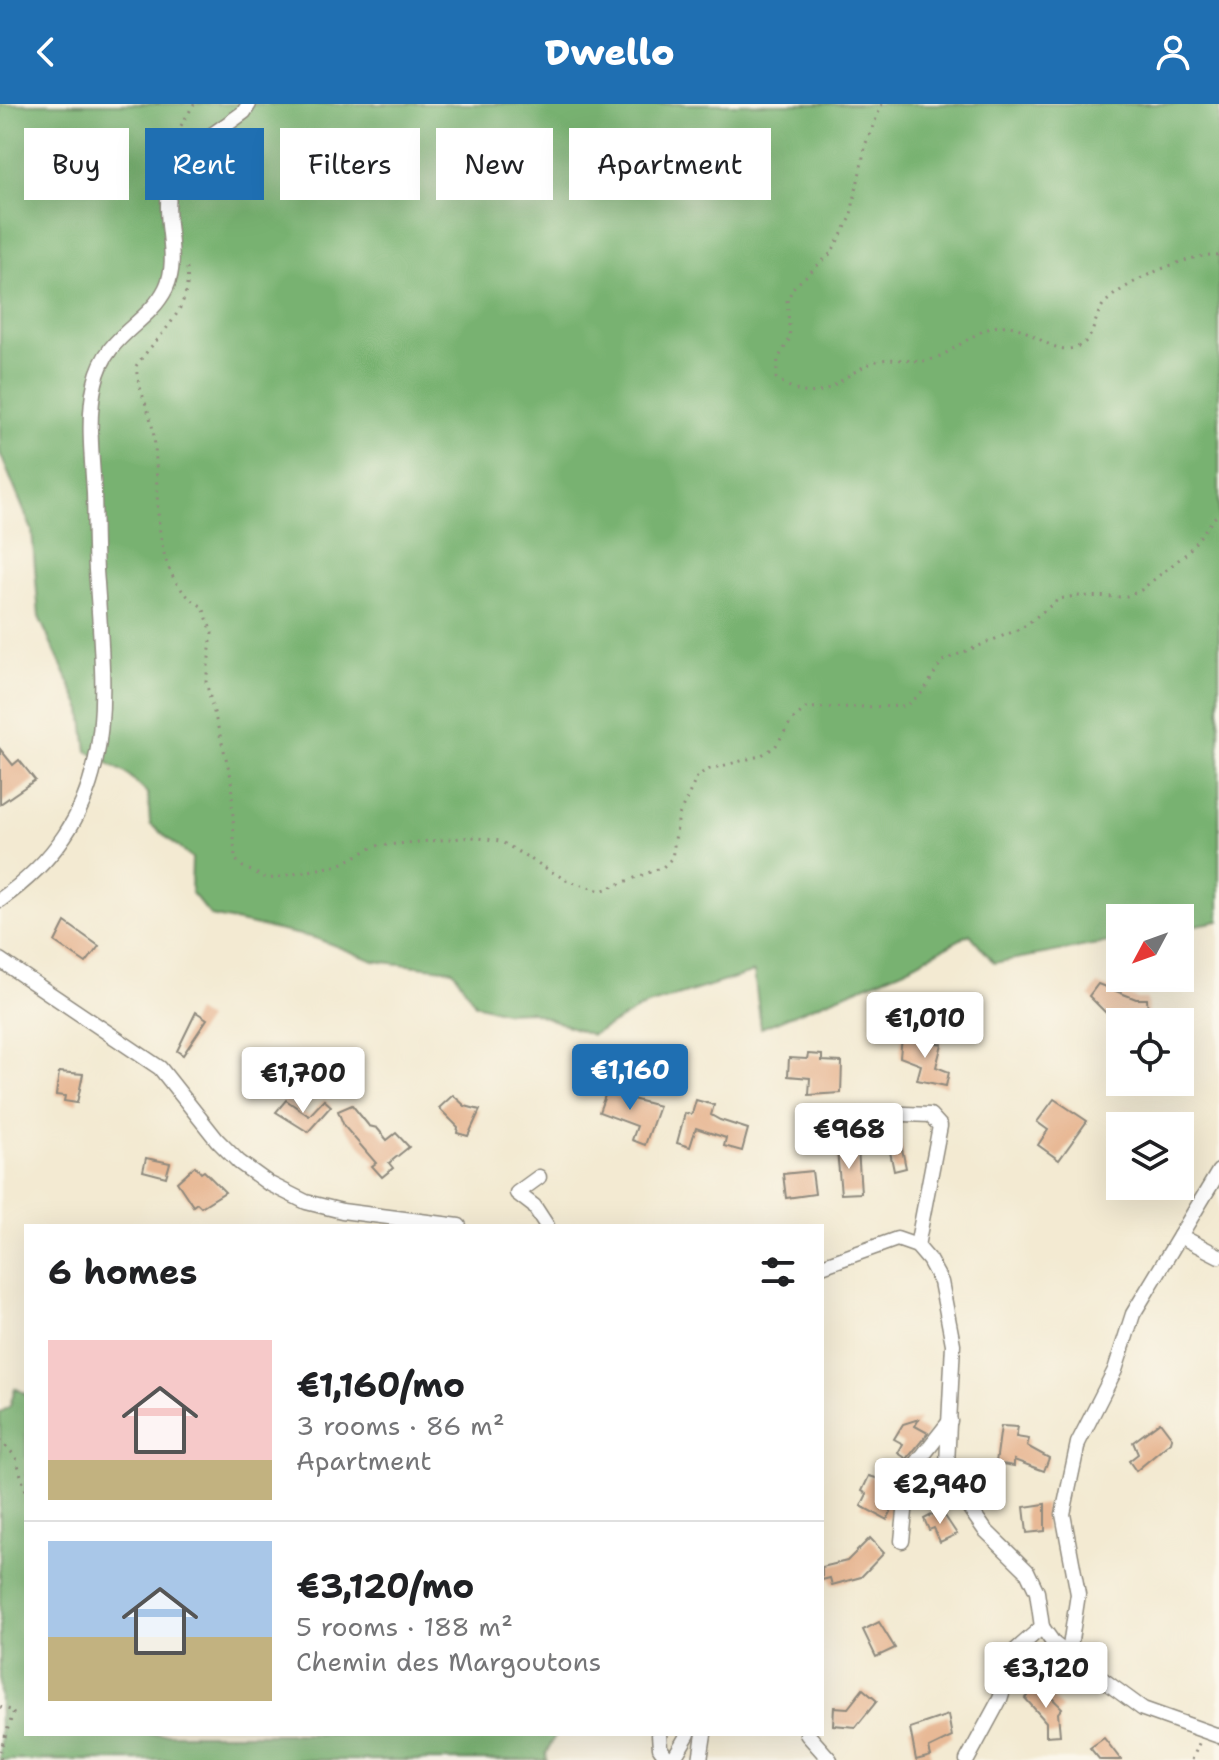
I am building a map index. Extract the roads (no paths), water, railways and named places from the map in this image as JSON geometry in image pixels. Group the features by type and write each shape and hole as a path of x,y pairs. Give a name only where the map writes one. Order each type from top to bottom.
{"street":[{"path":"0,900 43,865 63,837 93,779 102,737 103,658 91,436 94,386 100,364 117,338 149,309 166,288 173,258 167,185 181,160 244,112 249,104"},
{"path":"0,960 160,1068 217,1140 239,1162 268,1183 306,1202 342,1211 443,1224"},
{"path":"880,1113 930,1115 940,1126 917,1246"},
{"path":"1069,1653 1078,1594 1063,1514 1078,1443 1115,1370 1133,1314 1219,1171"},
{"path":"539,1177 517,1193 534,1206 546,1224"},
{"path":"1180,1236 1219,1256"},
{"path":"824,1265 881,1242 897,1239 917,1246 941,1282 948,1308 953,1344 947,1464 952,1483 985,1530 1027,1571 1037,1592 1042,1627 1054,1644 1143,1709 1219,1736"},
{"path":"902,1541 909,1473 950,1421"},
{"path":"967,1760 1000,1699 1016,1650 1042,1627"},
{"path":"659,1736 660,1748 668,1759 674,1758 687,1736"},
{"path":"700,1760 704,1736"},
{"path":"809,1736 830,1760"}]}
